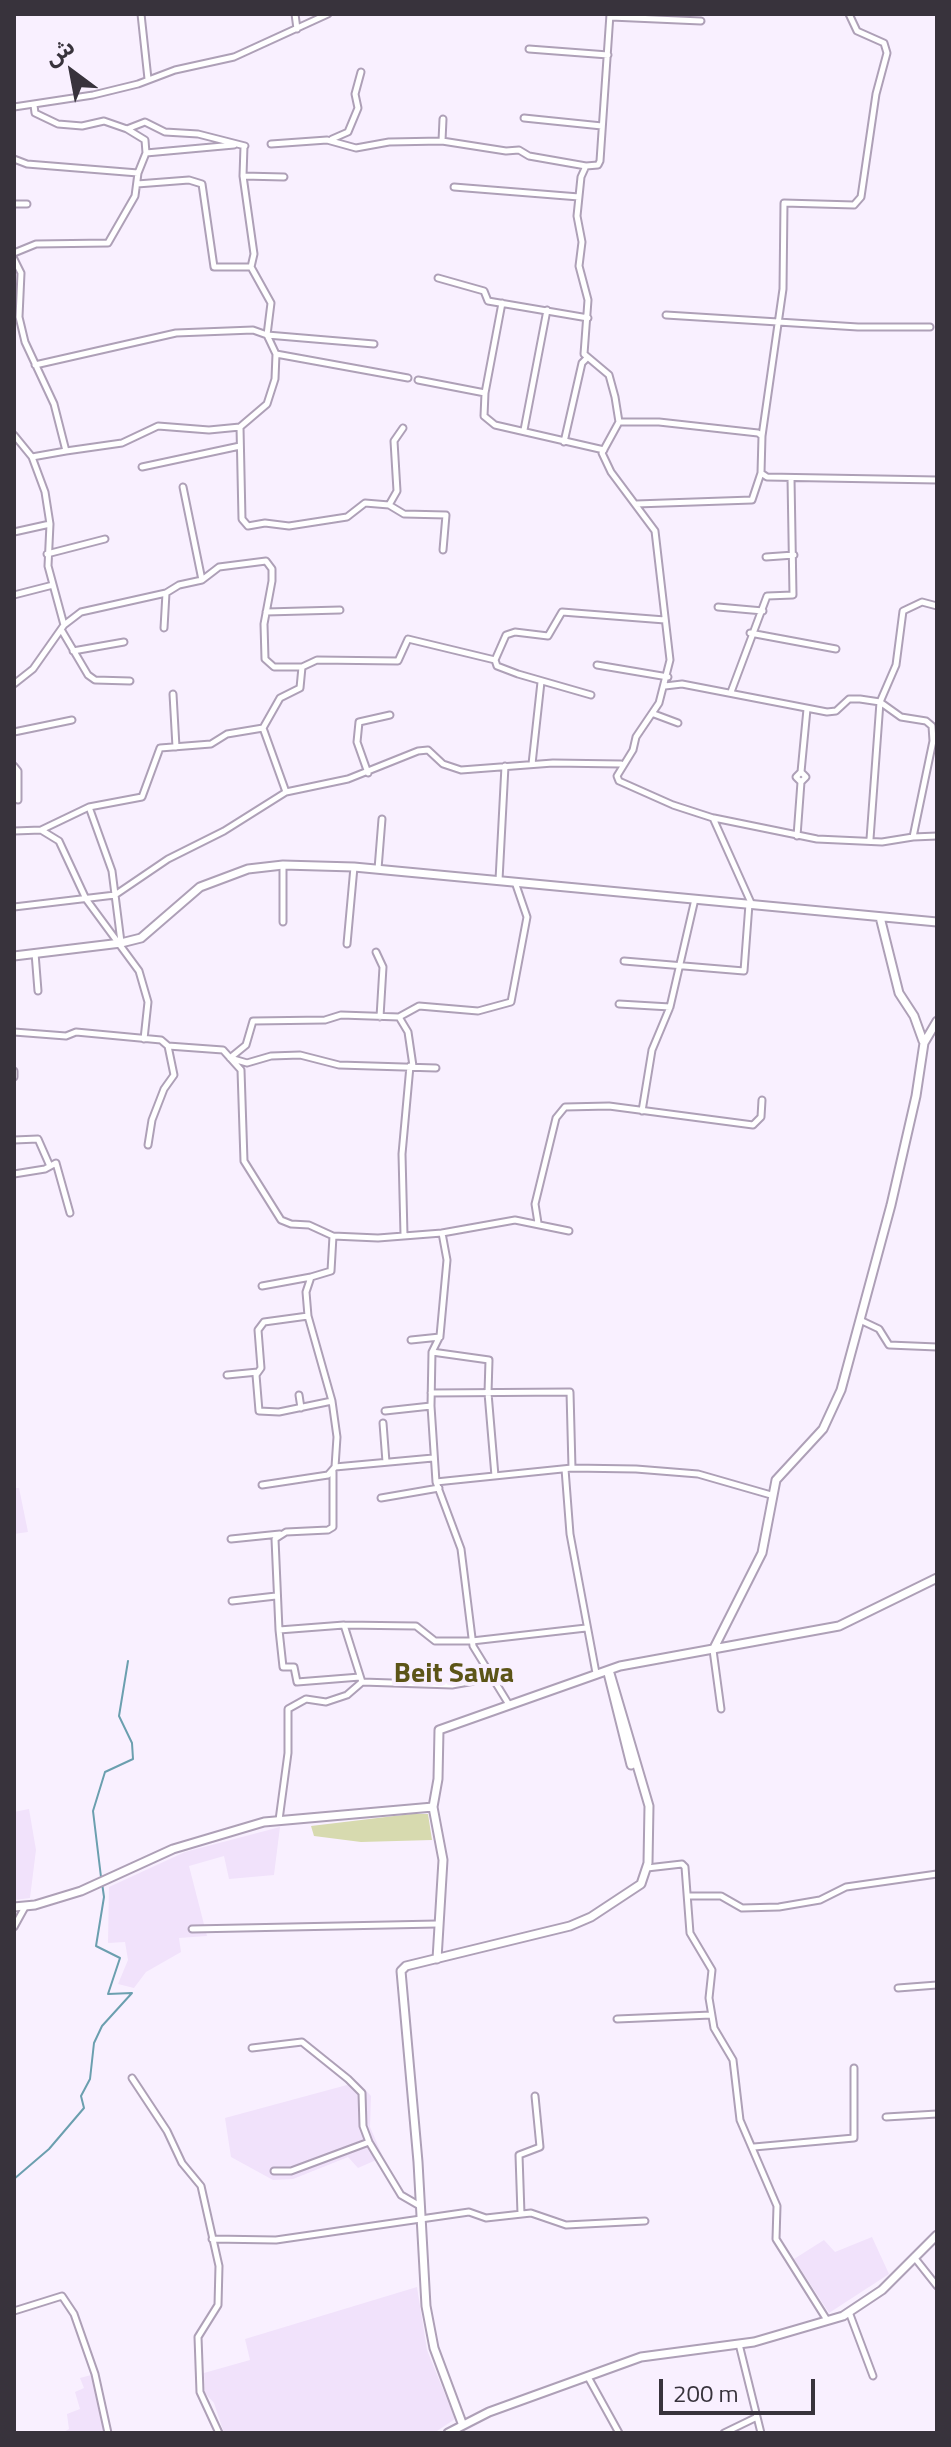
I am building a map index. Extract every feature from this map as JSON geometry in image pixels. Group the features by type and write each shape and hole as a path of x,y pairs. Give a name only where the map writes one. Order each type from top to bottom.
{"street":[{"path":"141,14 148,79"},
{"path":"295,14 297,29"},
{"path":"14,107 93,95 234,57 328,14"},
{"path":"636,504 752,500 761,473 762,436 783,289 784,203 854,205 861,197 876,94 887,53 884,43 857,31 849,14"},
{"path":"327,140 356,148 389,142 442,141 519,150 529,156 586,166 600,161 610,15 701,21"},
{"path":"529,49 608,55"},
{"path":"271,144 327,140 348,132 358,108 355,94 361,72"},
{"path":"34,105 35,113 58,124 82,126 104,121 127,129 145,140 146,153 129,209 108,243 36,244 14,256 21,273 19,317 35,365 54,404 66,451"},
{"path":"524,118 602,126"},
{"path":"442,141 443,119"},
{"path":"127,129 145,122 165,132 198,134 245,146"},
{"path":"146,153 207,146 245,146"},
{"path":"32,457 122,443 158,426 209,430 240,427 267,404 275,379 276,354 267,335 271,303 251,267 254,254 243,176 245,146"},
{"path":"14,159 27,164 138,173"},
{"path":"564,442 582,363 586,359 588,300 579,266 582,242 577,230 579,197 586,166"},
{"path":"243,176 284,177"},
{"path":"137,184 189,180 202,184 214,267 251,267"},
{"path":"454,187 579,197"},
{"path":"14,204 27,204"},
{"path":"438,278 484,291 488,301 588,318"},
{"path":"502,303 485,393 487,422 604,450"},
{"path":"524,430 547,310"},
{"path":"666,315 778,323 930,327"},
{"path":"35,365 176,333 253,330 267,335 374,344"},
{"path":"276,354 408,378"},
{"path":"586,359 599,364 609,375 619,422 604,450 611,472 655,531 670,660 668,677 654,714 636,737 633,750 622,764 619,781 673,805 713,818 797,836 882,842 937,836"},
{"path":"418,380 485,393"},
{"path":"619,422 659,422 758,433 762,436"},
{"path":"240,427 242,519 248,526 265,523 289,526 347,517 365,503 389,505 404,514 446,515 443,550"},
{"path":"389,505 397,491 394,441 403,428"},
{"path":"14,435 32,457 45,492 50,524 47,554 63,628 73,651 95,680 130,681"},
{"path":"142,467 240,446"},
{"path":"761,473 791,478 937,480"},
{"path":"731,692 750,633 763,611 767,596 793,595 791,478"},
{"path":"183,487 202,580"},
{"path":"14,532 50,524"},
{"path":"47,554 105,539"},
{"path":"766,557 794,555"},
{"path":"14,684 33,669 63,628 81,612 166,593 202,580 219,567 266,561 272,569 266,612 266,664 302,667 317,660 398,661 408,639 495,660"},
{"path":"14,595 53,585"},
{"path":"164,628 166,593"},
{"path":"870,839 880,702 896,665 903,611 922,602 937,606"},
{"path":"718,607 763,611"},
{"path":"266,612 340,610"},
{"path":"591,695 497,666 495,660 506,635 515,632 548,636 562,612 665,620"},
{"path":"750,633 836,649"},
{"path":"73,651 124,642"},
{"path":"597,665 668,677"},
{"path":"286,792 263,728 280,698 300,688 302,667"},
{"path":"532,764 541,682"},
{"path":"665,686 682,684 807,709 836,711 849,699 880,702 901,717 926,721 932,726 933,741 913,837"},
{"path":"173,694 176,747"},
{"path":"797,836 801,782 806,777 801,772 807,709"},
{"path":"654,714 678,723"},
{"path":"368,773 357,742 359,722 390,715"},
{"path":"14,732 72,720"},
{"path":"14,831 41,830 89,807 142,797 158,751 211,744 227,734 263,728"},
{"path":"14,907 115,895 168,859 224,831 286,792 368,773 428,750 443,764 461,770 532,764 622,764"},
{"path":"14,766 18,771 18,800"},
{"path":"499,880 505,766"},
{"path":"89,807 112,871 121,943"},
{"path":"624,961 744,971 750,904 713,818"},
{"path":"378,869 382,819"},
{"path":"41,830 59,841 86,899 121,943 145,986 144,1039"},
{"path":"283,865 283,922"},
{"path":"14,956 141,938 200,887 248,869 283,865 378,869 937,922"},
{"path":"347,944 354,867"},
{"path":"230,1058 246,1045 253,1021 325,1020 341,1015 399,1017 419,1006 478,1011 511,1002 527,917 515,882"},
{"path":"642,1111 652,1050 670,1007 695,898"},
{"path":"880,917 899,993 918,1023 924,1043"},
{"path":"376,952 383,967 380,1017"},
{"path":"35,953 38,991"},
{"path":"619,1004 670,1007"},
{"path":"399,1017 408,1032 411,1066 402,1154 404,1235"},
{"path":"721,1709 713,1650 762,1553 776,1480 823,1429 841,1390 905,1147 924,1043 937,1021"},
{"path":"14,1032 66,1036 76,1032 161,1040 168,1046 223,1050 241,1070 244,1161 281,1220 309,1225 333,1236 378,1238 442,1233 515,1220 569,1231"},
{"path":"148,1145 152,1120 164,1089 174,1075 168,1046"},
{"path":"230,1058 247,1063 271,1056 300,1055 339,1065 436,1068"},
{"path":"14,1071 14,1077"},
{"path":"538,1223 535,1204 556,1118 565,1107 609,1106 753,1125 761,1117 762,1100"},
{"path":"14,1140 38,1139 49,1164"},
{"path":"14,1174 45,1169 49,1164"},
{"path":"49,1164 58,1165 70,1213"},
{"path":"442,1233 447,1260 440,1337 432,1352 433,1458 438,1485 461,1549 472,1641 508,1703"},
{"path":"262,1286 331,1271 333,1236"},
{"path":"231,1539 333,1527 337,1437 332,1401 308,1316 306,1292 311,1277"},
{"path":"308,1316 264,1322 258,1330 261,1368 258,1372 259,1411 301,1408 332,1401"},
{"path":"860,1320 879,1329 889,1345 937,1347"},
{"path":"411,1340 440,1337"},
{"path":"432,1352 489,1360 488,1393 495,1476"},
{"path":"227,1375 258,1372"},
{"path":"431,1393 570,1392 570,1534 596,1673"},
{"path":"299,1395 301,1408"},
{"path":"385,1411 431,1406"},
{"path":"383,1423 386,1462"},
{"path":"262,1485 334,1469 433,1458"},
{"path":"381,1498 495,1476 569,1469 682,1472 771,1495"},
{"path":"280,1534 274,1544 283,1667 294,1667 297,1682 361,1680 452,1685 491,1678"},
{"path":"437,1959 443,1860 433,1807 438,1779 439,1730 508,1703 544,1695 596,1673 839,1626 937,1578"},
{"path":"232,1601 276,1596"},
{"path":"279,1630 344,1625 416,1626 435,1641 472,1641 586,1628"},
{"path":"344,1625 361,1680"},
{"path":"462,2423 429,2328 401,1971 406,1966 581,1922 636,1888 647,1868 650,1813 643,1788 633,1771 609,1685 609,1670"},
{"path":"279,1820 288,1753 288,1709 306,1699 326,1702 347,1695 361,1680"},
{"path":"14,1907 81,1891 173,1849 279,1820 433,1807"},
{"path":"647,1868 682,1864 690,1933 712,1970 711,2015 717,2036 735,2066 736,2105 777,2206 776,2239 827,2320"},
{"path":"688,1896 721,1896 742,1908 779,1907 820,1900 846,1887 937,1874"},
{"path":"14,1927 25,1906"},
{"path":"192,1929 437,1924"},
{"path":"898,1988 937,1985"},
{"path":"617,2019 711,2015"},
{"path":"252,2048 302,2042 362,2093 363,2126 369,2142 401,2195 421,2206"},
{"path":"754,2147 854,2138 854,2068"},
{"path":"132,2078 167,2131 182,2163 201,2186 219,2266 218,2305 198,2337 200,2392 219,2433"},
{"path":"521,2214 519,2155 540,2147 535,2096"},
{"path":"886,2117 937,2114"},
{"path":"274,2171 291,2171 369,2142"},
{"path":"212,2239 276,2240 469,2212 486,2218 531,2213 566,2225 645,2221"},
{"path":"448,2433 462,2423 641,2357 739,2344 849,2312 882,2290 937,2235"},
{"path":"914,2257 937,2286"},
{"path":"14,2311 62,2296 74,2314 95,2374 108,2433"},
{"path":"849,2312 873,2376"},
{"path":"739,2344 761,2433"},
{"path":"588,2377 619,2433"},
{"path":"724,2433 757,2417"}],"shaded area":[{"path":"14,1488 19,1488 28,1532 14,1534"},
{"path":"29,1809 36,1850 30,1898 14,1900 14,1812"},
{"path":"280,1827 274,1875 229,1879 224,1856 189,1866 207,1936 179,1938 181,1952 146,1972 134,1988 118,1984 128,1960 125,1942 108,1943 109,1887 185,1852"},
{"path":"358,2082 371,2096 370,2127 383,2157 358,2168 348,2157 293,2179 273,2180 231,2157 225,2118"},
{"path":"872,2237 889,2274 829,2313 794,2259 824,2240 835,2252"},
{"path":"417,2287 427,2350 455,2419 434,2433 224,2433 214,2403 205,2393 204,2373 250,2360 245,2339"},
{"path":"91,2375 104,2433 62,2433 69,2429 67,2414 80,2409 75,2392 84,2388 80,2378"}],"green space":[{"path":"428,1814 432,1840 361,1842 314,1836 311,1826"}],"waterway":[{"path":"101,1877 93,1811 105,1772 133,1759 132,1743 119,1716 128,1661"},
{"path":"14,2179 49,2149 84,2108 81,2096 90,2079 94,2043 102,2026 132,1993 108,1994 120,1958 96,1946 104,1897 102,1883"}],"district":[{"name":"Beit Sawa","path":"454,1675"}]}
